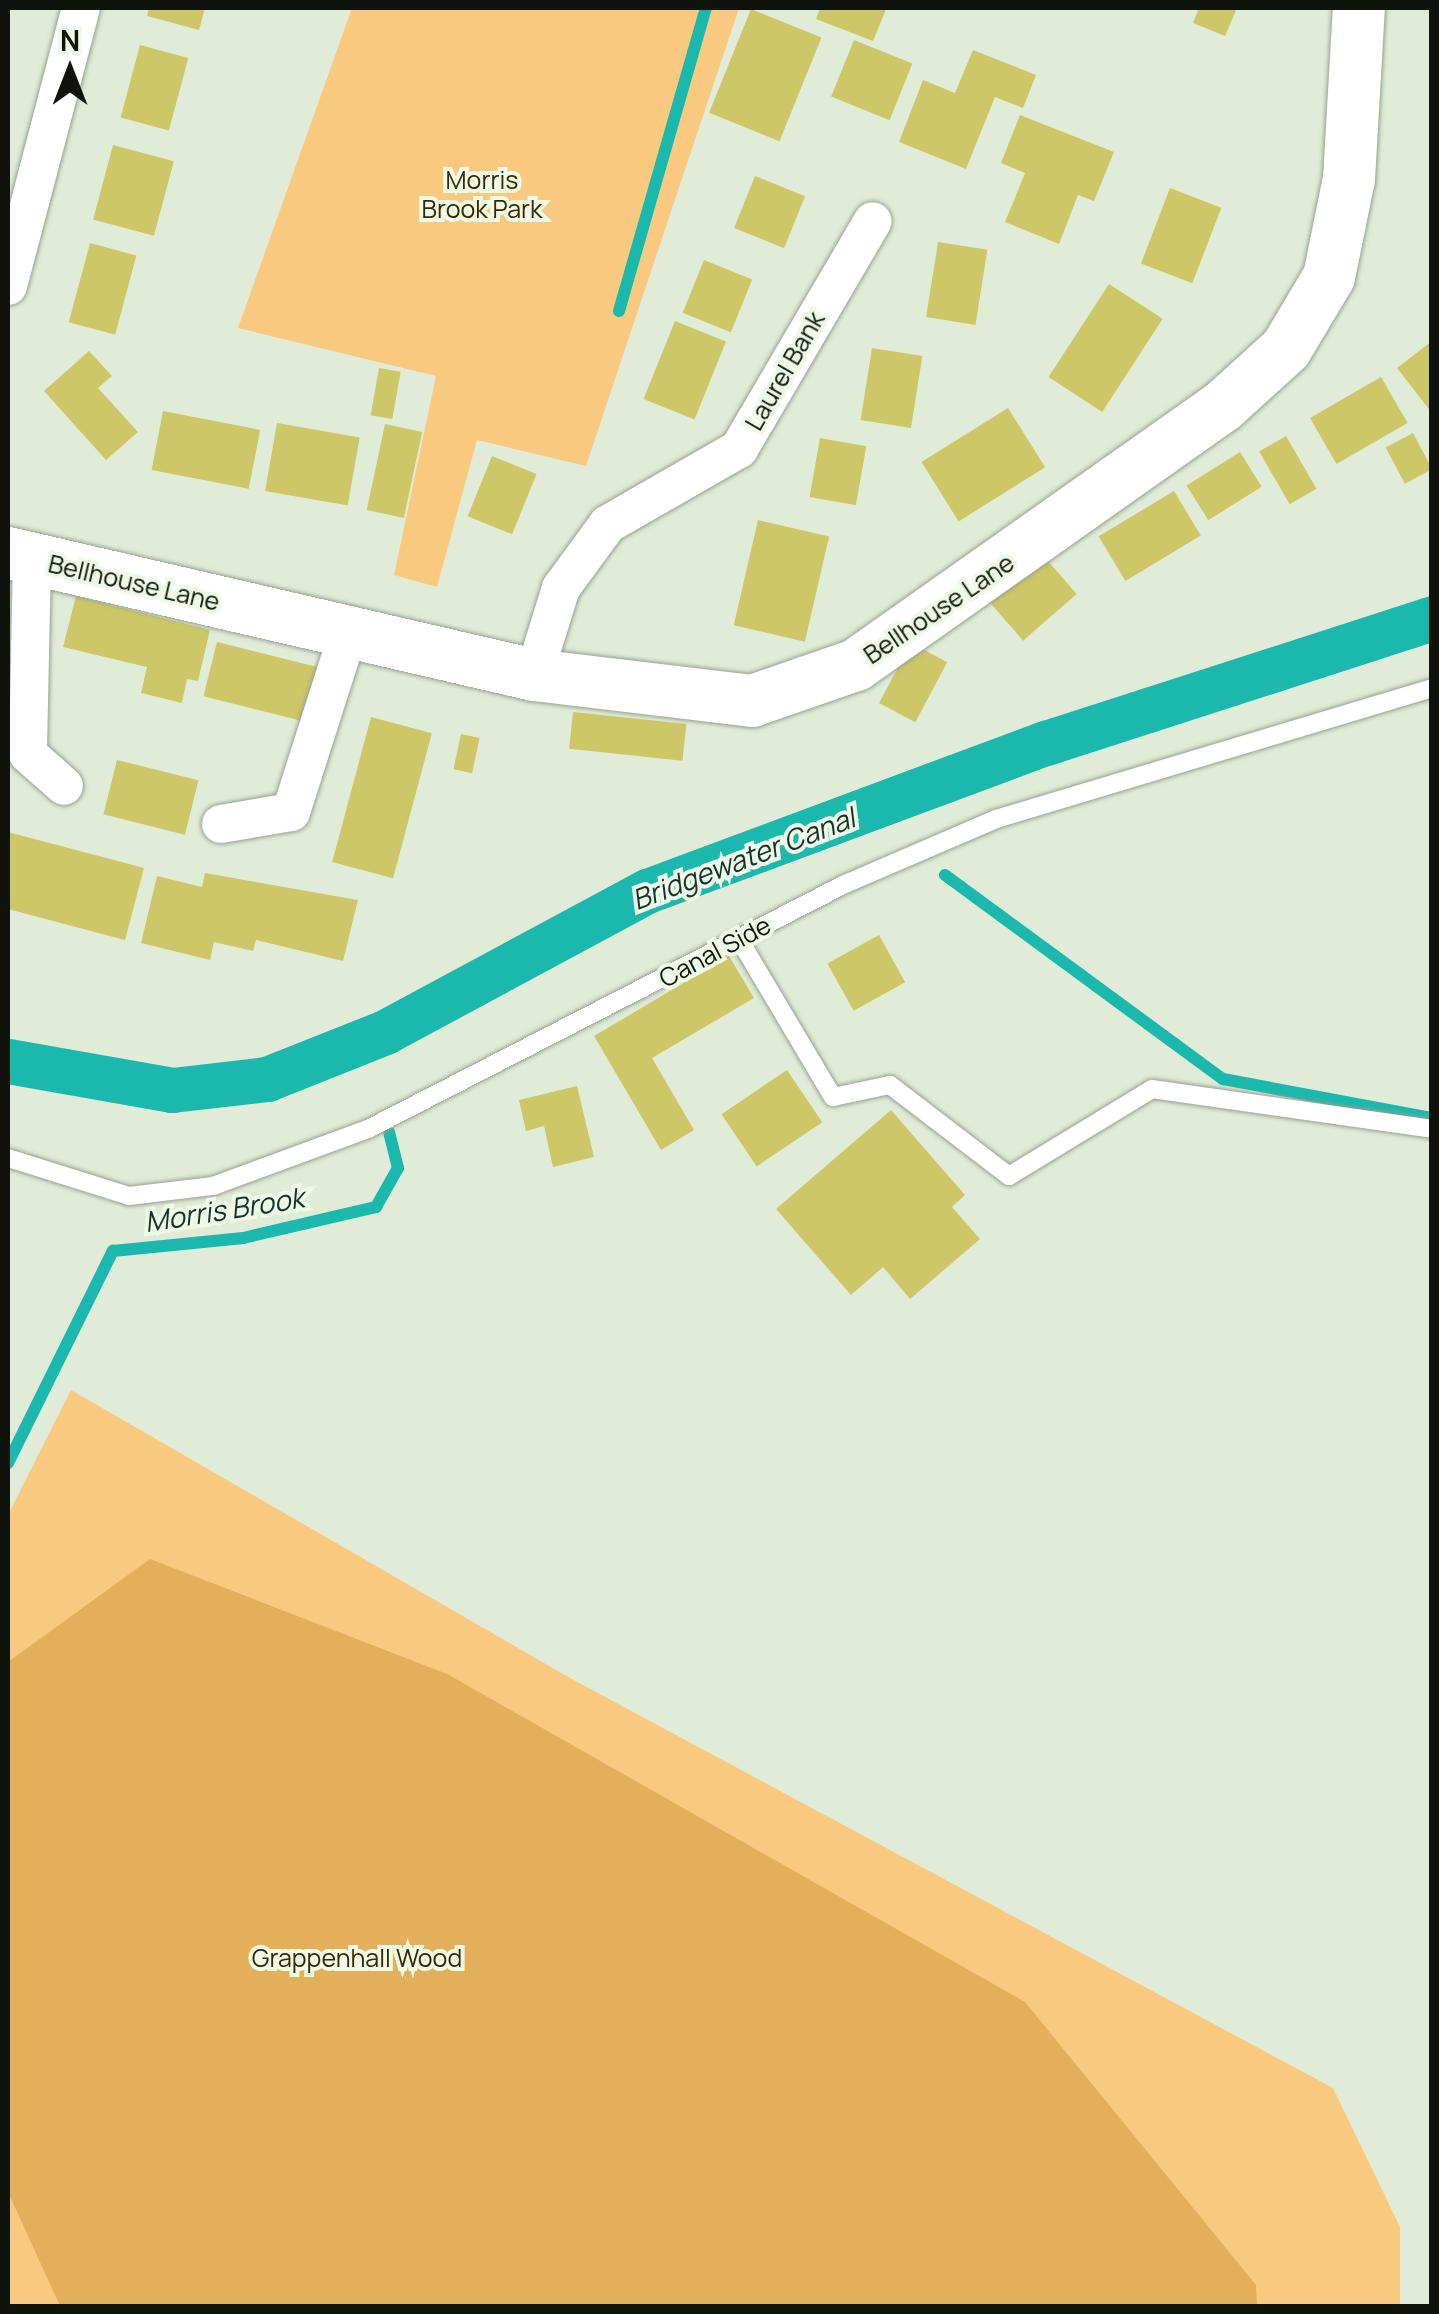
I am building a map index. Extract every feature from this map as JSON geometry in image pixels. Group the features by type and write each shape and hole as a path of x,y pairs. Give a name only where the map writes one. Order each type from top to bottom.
{"street":[{"path":"8,286 81,8"},
{"name":"Bellhouse Lane","path":"20,556 534,675 752,701 856,665 1222,407 1286,349 1329,277 1349,179 1359,8"},
{"name":"Laurel Bank","path":"534,675 560,588 608,524 740,449 873,221"},
{"path":"20,556 28,754 64,786"},
{"path":"221,824 291,812 348,633"}],"lane":[{"name":"Canal Side","path":"8,1158 129,1196 213,1186 368,1129 740,939 996,820 1432,688"},
{"path":"740,939 833,1097 890,1085 1009,1176 1152,1089 1432,1129"}],"green space":[{"name":"Morris Brook Park","path":"352,8 739,8 586,466 477,440 437,587 394,575 436,376 238,328"},
{"name":"Grappenhall Wood","path":"71,1390 570,1678 1333,2088 1400,2227 1400,2306 8,2306 8,1515"},
{"name":"Grappenhall Wood","path":"150,1559 447,1674 1025,2002 1256,2285 1257,2306 60,2306 8,2192 8,1662"}],"building":[{"path":"149,8 205,8 199,30 147,16"},
{"path":"820,8 886,9 873,41 816,19"},
{"path":"1199,8 1237,8 1225,36 1193,23"},
{"path":"751,9 821,37 780,141 709,113"},
{"path":"854,40 912,64 890,120 831,97"},
{"path":"140,45 188,58 169,130 121,117"},
{"path":"973,50 1036,75 1023,108 995,97 966,169 899,142 923,80 955,93"},
{"path":"1020,115 1114,152 1094,201 1078,195 1059,244 1005,222 1025,173 1001,163"},
{"path":"113,145 174,161 154,236 93,219"},
{"path":"755,176 805,196 784,248 734,228"},
{"path":"1170,188 1221,208 1192,283 1141,264"},
{"path":"938,242 987,250 975,325 926,317"},
{"path":"90,243 136,255 115,335 69,322"},
{"path":"704,260 752,279 731,332 683,313"},
{"path":"1109,284 1163,319 1102,412 1049,377"},
{"path":"675,321 726,342 695,419 644,399"},
{"path":"1432,341 1432,413 1397,368"},
{"path":"872,348 922,356 911,428 861,420"},
{"path":"89,351 112,376 98,388 138,432 106,460 44,391"},
{"path":"379,368 401,372 392,419 371,415"},
{"path":"1381,377 1408,423 1336,464 1310,418"},
{"path":"1008,408 1045,467 959,521 921,462"},
{"path":"163,411 260,430 249,489 152,470"},
{"path":"277,423 360,438 348,506 265,491"},
{"path":"385,424 422,432 404,518 367,510"},
{"path":"1413,433 1432,469 1405,484 1386,448"},
{"path":"1286,436 1316,489 1290,504 1259,452"},
{"path":"820,438 866,446 856,505 810,497"},
{"path":"1240,452 1262,487 1208,520 1187,485"},
{"path":"492,456 537,474 512,534 468,516"},
{"path":"1174,491 1201,536 1125,581 1099,536"},
{"path":"758,520 829,536 805,642 734,625"},
{"path":"1034,545 1077,594 1023,641 980,592"},
{"path":"76,596 210,630 198,681 187,679 182,703 141,693 147,667 63,647"},
{"path":"217,642 317,667 303,721 203,696"},
{"path":"911,643 947,662 915,722 879,703"},
{"path":"573,712 686,724 683,761 569,749"},
{"path":"371,717 432,733 393,878 332,862"},
{"path":"461,734 480,738 472,773 454,769"},
{"path":"117,760 199,780 185,835 103,814"},
{"path":"8,832 144,868 125,940 8,909"},
{"path":"205,873 358,900 343,961 256,940 253,951 214,942 210,960 141,943 157,876 202,887"},
{"path":"879,935 905,982 854,1011 827,964"},
{"path":"729,956 754,998 652,1058 694,1130 661,1150 594,1036"},
{"path":"787,1070 822,1122 757,1166 722,1114"},
{"path":"577,1086 594,1157 553,1167 544,1126 526,1131 519,1100"},
{"path":"891,1110 965,1195 952,1207 980,1239 910,1299 883,1267 851,1295 776,1209"}],"waterway":[{"path":"619,311 706,8"},
{"name":"Bridgewater Canal","path":"8,1061 172,1090 267,1079 385,1032 647,891 1046,743 1432,618"},
{"path":"945,875 1223,1079 1432,1118"},
{"name":"Morris Brook","path":"8,1463 113,1251 243,1238 376,1207 398,1168 389,1132"}]}
